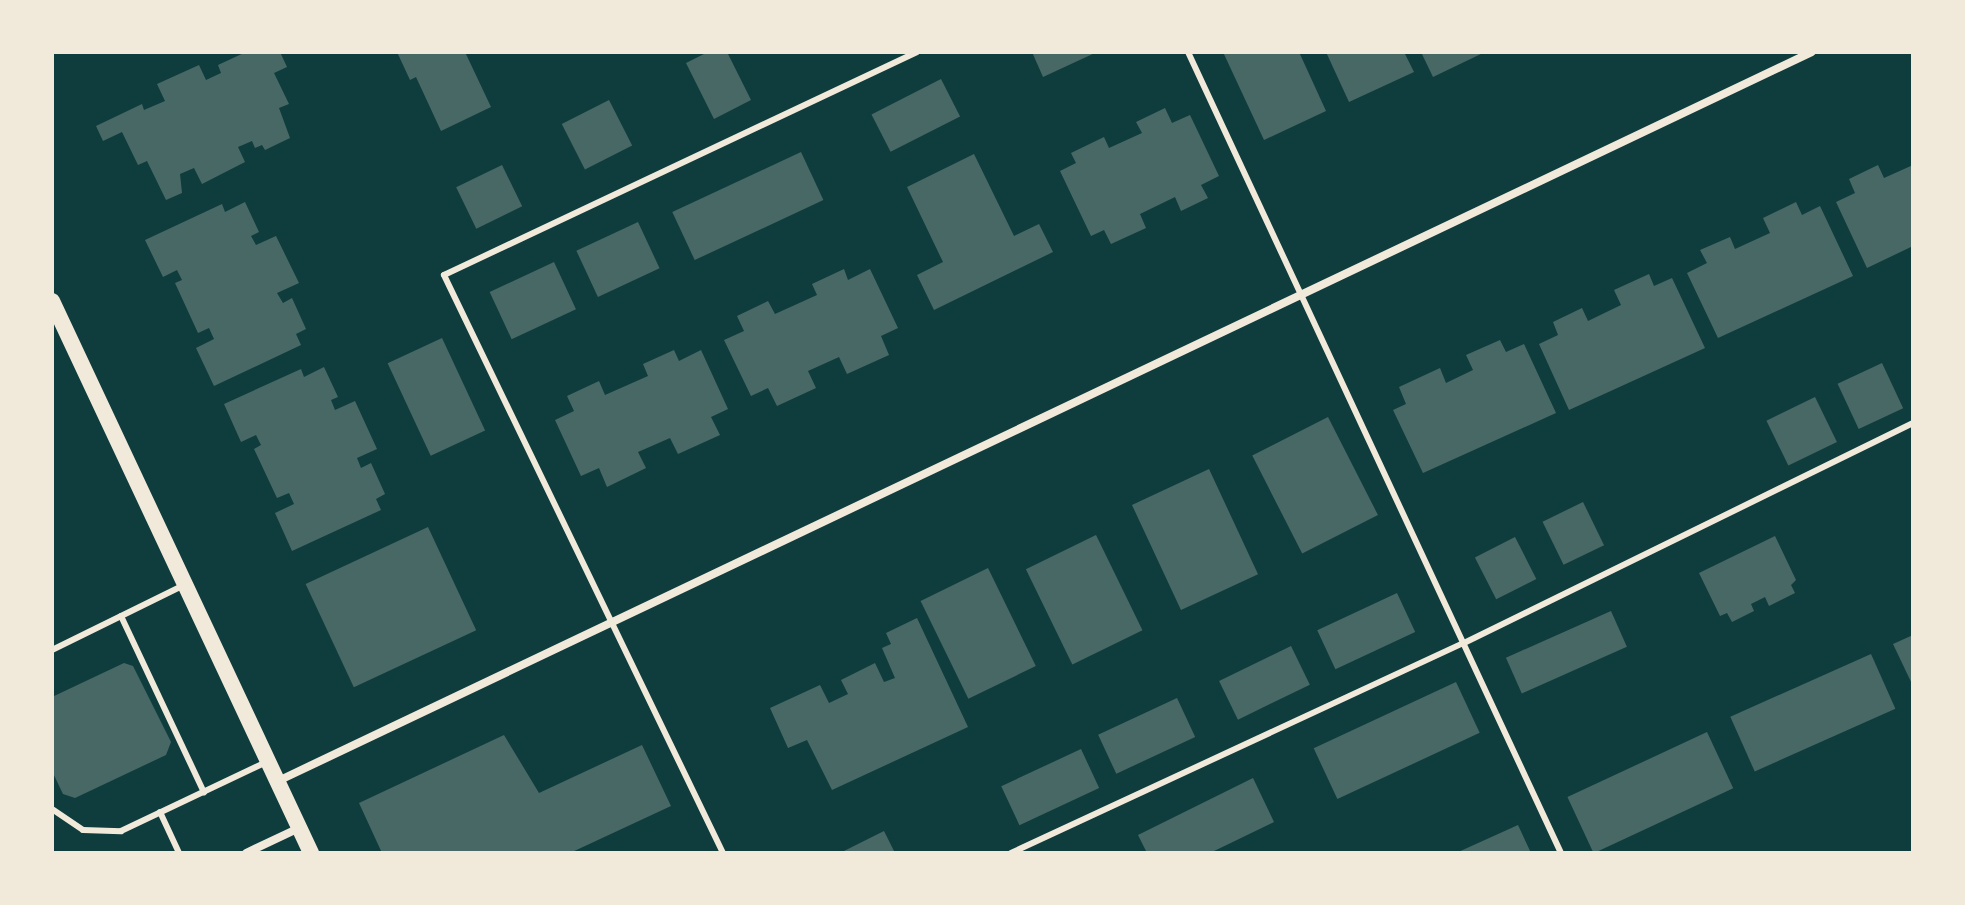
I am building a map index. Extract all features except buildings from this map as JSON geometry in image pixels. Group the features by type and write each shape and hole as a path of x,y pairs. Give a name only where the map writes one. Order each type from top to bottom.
{"main road":[{"path":"52,301 311,853"}],"street":[{"path":"277,782 1812,52"},
{"path":"246,853 299,828"}],"lane":[{"path":"723,853 444,275 917,52"},
{"path":"1188,52 1561,853"},
{"path":"1011,853 1464,643 1913,423"},
{"path":"52,650 185,584"},
{"path":"121,616 204,792"},
{"path":"52,809 76,826 121,831 268,761"},
{"path":"160,812 179,853"}]}
